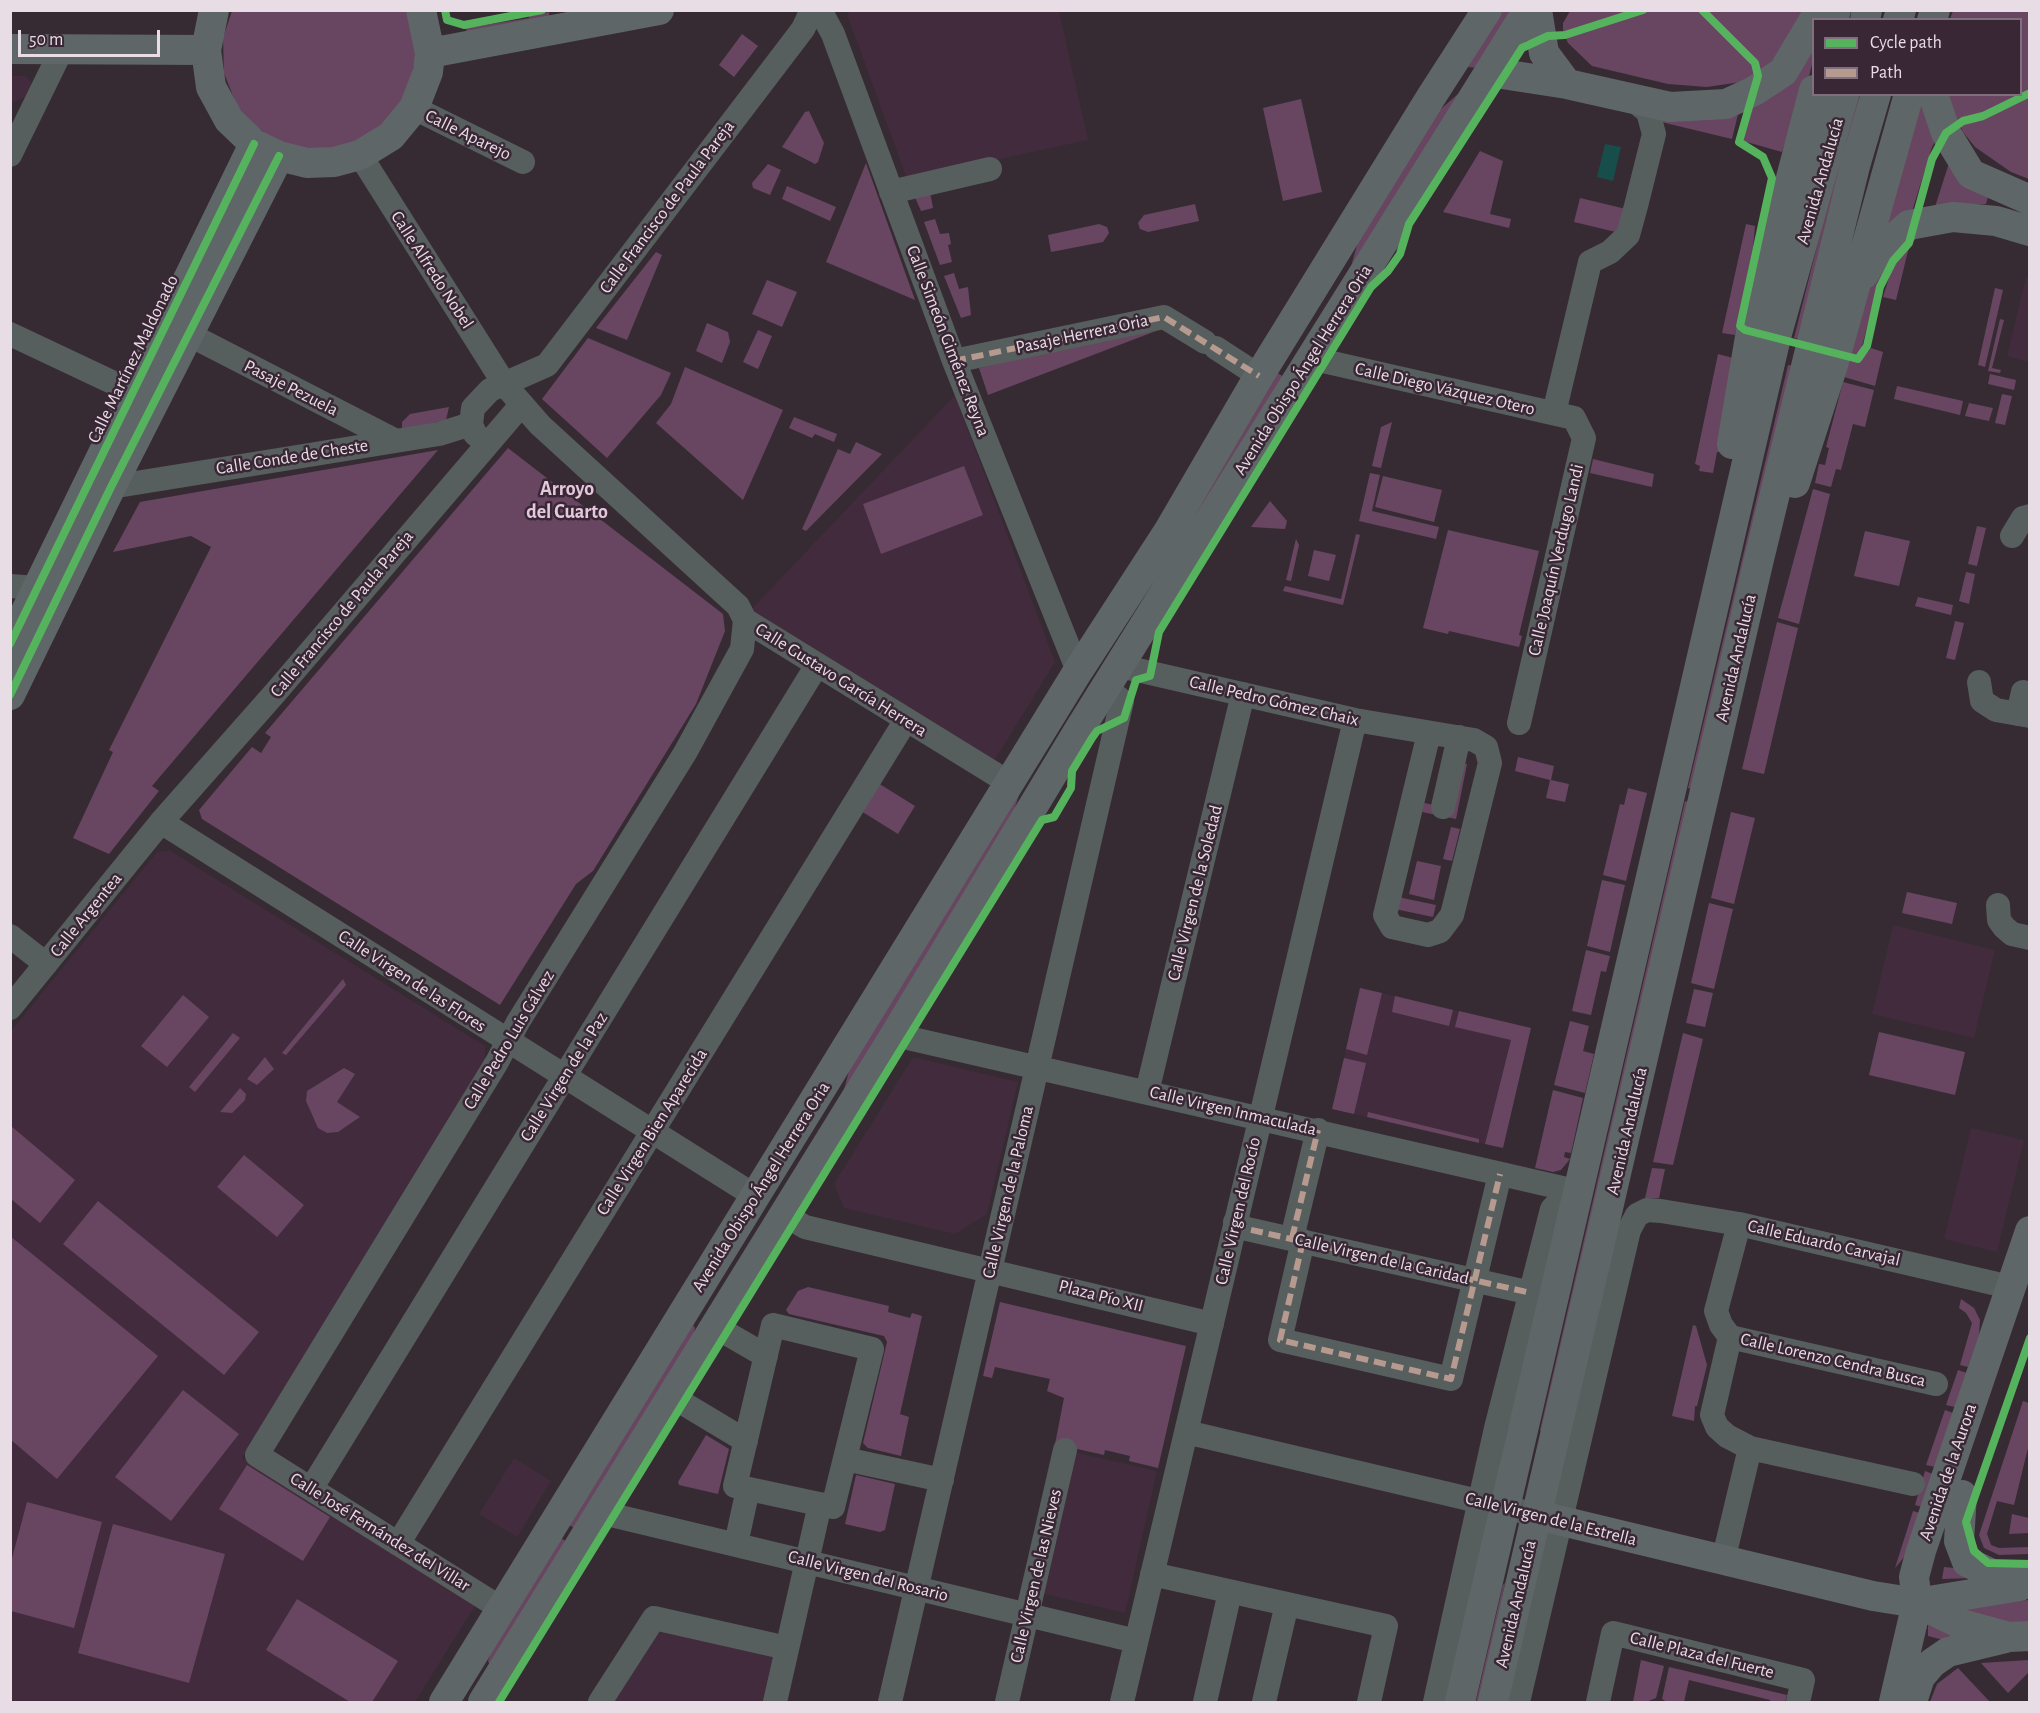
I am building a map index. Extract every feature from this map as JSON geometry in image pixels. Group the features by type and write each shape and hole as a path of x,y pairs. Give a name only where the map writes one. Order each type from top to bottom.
{"main road":[{"path":"214,10 206,50 211,87 229,120 267,150 307,163 334,162 360,155 391,136 414,108 428,72 430,52 421,10"},
{"path":"430,52 659,10"},
{"name":"Avenida Obispo Ángel Herrera Oria","path":"444,1702 1011,784 1078,671 1146,568 1259,376 1487,10"},
{"name":"Avenida Obispo Ángel Herrera Oria","path":"483,1702 1079,730 1527,10"},
{"path":"1537,10 1544,53 1567,84"},
{"path":"1431,97 1489,72 1567,84 1670,107 1726,104 1783,72 1812,31"},
{"path":"10,49 206,50"},
{"path":"1701,655 1709,556 1729,463 1748,348 1812,96"},
{"name":"Avenida Andalucía","path":"1461,1702 1493,1504 1576,1185 1776,337 1843,96"},
{"name":"Avenida Andalucía","path":"1493,1702 1549,1519 1759,559 1852,177 1875,96"},
{"name":"Avenida Andalucía","path":"1759,559 1791,494 1807,451 1909,96"},
{"path":"1934,96 1946,133 1971,174 2030,200"},
{"name":"Calle Martínez Maldonado","path":"36,590 111,487 188,334 267,150"},
{"name":"Calle Martínez Maldonado","path":"36,590 134,392 267,150"},
{"path":"1854,289 1878,252 1909,225 1953,217 1996,221 2030,231"},
{"path":"1310,358 1301,342 1322,273"},
{"path":"1078,671 1113,677 1117,644 1146,568"},
{"path":"10,644 36,590"},
{"path":"10,695 36,590"},
{"name":"Avenida Obispo Ángel Herrera Oria","path":"1078,671 1086,695 1079,730"},
{"path":"755,1196 783,1214"},
{"name":"Avenida de la Aurora","path":"1917,1603 1929,1584 1962,1495 2020,1291 2030,1231"},
{"name":"Avenida de la Aurora","path":"1917,1603 1914,1577 1921,1551 2020,1291"},
{"name":"Avenida de la Aurora","path":"1962,1495 1959,1541 1967,1562 1994,1575 2030,1583"},
{"name":"Calle Virgen de la Estrella","path":"1549,1519 1873,1596 1917,1603"},
{"path":"1917,1603 2030,1583"},
{"path":"1917,1603 1960,1624 2019,1637"},
{"path":"1894,1702 1917,1603"},
{"path":"1912,1702 1920,1677 1932,1663 1948,1652 2019,1637"}],"street":[{"name":"Calle Francisco de Paula Pareja","path":"505,385 547,365 795,39 812,10"},
{"name":"Calle Simeón Giménez Reyna","path":"820,10 833,34 954,361 1078,671"},
{"path":"10,155 62,49"},
{"name":"Calle Diego Vázquez Otero","path":"1310,358 1554,413 1590,262 1610,252 1628,235 1654,134 1648,112 1632,99"},
{"name":"Calle Aparejo","path":"414,108 523,162"},
{"name":"Calle Alfredo Nobel","path":"360,155 505,385"},
{"path":"891,192 990,169"},
{"name":"Pasaje Herrera Oria","path":"954,361 1164,317 1259,376"},
{"path":"10,334 134,392"},
{"name":"Pasaje Pezuela","path":"188,334 394,440"},
{"name":"Calle Gustavo García Herrera","path":"505,385 540,425 738,606 745,620 1011,784"},
{"path":"486,443 475,434 471,424 472,408 490,390 505,385"},
{"name":"Calle Francisco de Paula Pareja","path":"161,822 275,693 486,443 522,404"},
{"name":"Calle Joaquín Verdugo Landi","path":"1519,723 1584,438 1574,418 1554,413"},
{"name":"Calle Conde de Cheste","path":"111,487 439,434 471,424"},
{"path":"2012,536 2023,518 2030,516"},
{"name":"Calle Pedro Luis Gálvez","path":"257,1455 730,675 742,649 745,620"},
{"name":"Calle Virgen de la Paz","path":"311,1489 817,665"},
{"name":"Calle Pedro Gómez Chaix","path":"1113,677 1243,693 1355,720 1474,740 1486,747 1490,762 1452,915 1440,931 1428,935 1392,927 1385,915 1429,733"},
{"name":"Calle Virgen de la Paloma","path":"890,1702 1122,701 1113,677"},
{"path":"1979,682 1982,700 1996,710 2024,707"},
{"name":"Calle Virgen de la Soledad","path":"1147,1092 1243,693"},
{"name":"Calle Virgen Bien Aparecida","path":"398,1544 906,720"},
{"name":"Calle Virgen del Rocío","path":"1122,1702 1355,720"},
{"path":"1443,807 1459,737"},
{"name":"Calle Argentea","path":"10,1008 161,822"},
{"name":"Calle Virgen de las Flores","path":"161,822 755,1196"},
{"path":"1998,905 1999,920 2021,936"},
{"path":"10,936 46,964"},
{"name":"Calle Virgen Inmaculada","path":"894,1035 1318,1130 1500,1174 1576,1185"},
{"path":"1318,1130 1280,1340 1451,1379 1500,1174"},
{"name":"Avenida Andalucía","path":"1435,1702 1493,1504 1531,1293 1552,1209 1576,1185"},
{"name":"Calle Eduardo Carvajal","path":"1637,1215 1647,1210 1661,1211 1739,1224 1922,1265 2020,1291"},
{"path":"783,1214 806,1227 990,1269"},
{"name":"Avenida Andalucía","path":"1518,1702 1549,1519 1629,1230 1637,1215"},
{"name":"Calle Virgen de la Caridad","path":"1235,1222 1247,1229 1531,1293"},
{"path":"1739,1224 1716,1311 1721,1326 1730,1336 1712,1415 1717,1427 1727,1436 1750,1448 1913,1484"},
{"name":"Plaza Pío XII","path":"990,1269 1212,1324"},
{"path":"714,1326 766,1356"},
{"path":"773,1326 872,1349 833,1507 735,1486 766,1356 773,1326"},
{"name":"Calle Lorenzo Cendra Busca","path":"1730,1336 1936,1384"},
{"path":"671,1396 746,1441"},
{"name":"Calle Virgen de la Estrella","path":"1186,1432 1549,1519"},
{"path":"1723,1561 1750,1448"},
{"name":"Calle Virgen de las Nieves","path":"1007,1702 1065,1450"},
{"name":"Calle José Fernández del Villar","path":"257,1455 502,1609"},
{"path":"845,1459 942,1480"},
{"path":"736,1544 748,1489"},
{"path":"775,1702 820,1504"},
{"name":"Calle Virgen del Rosario","path":"599,1512 1136,1641"},
{"path":"1152,1574 1386,1626 1369,1702"},
{"path":"1205,1702 1230,1592"},
{"path":"1264,1702 1287,1604"},
{"path":"600,1702 654,1618 787,1648"},
{"name":"Calle Plaza del Fuerte","path":"1598,1702 1613,1633 1803,1680 1798,1702"}],"shaded area":[{"path":"849,10 1059,11 1088,140 907,179 848,17"},
{"path":"232,11 406,11 415,37 415,60 411,82 402,102 389,120 351,144 329,149 307,149 286,144 266,134 248,120 237,106 224,73 223,38"},
{"path":"1498,11 1513,11 1477,68 1468,67"},
{"path":"1570,11 1809,11 1791,48 1754,80 1707,87 1668,84 1592,66 1568,43 1563,31 1563,23"},
{"path":"1953,11 2029,11 2029,179 2011,172 1975,147 1963,132 1958,120 1949,126 1940,96 2022,96 2022,18 1950,18"},
{"path":"549,12 550,21 467,37 466,28 529,18 529,16"},
{"path":"742,34 758,46 734,77 719,65"},
{"path":"1812,44 1812,65 1791,144 1785,143 1782,152 1743,141 1754,103"},
{"path":"11,76 26,76 33,85 28,96 11,103"},
{"path":"1458,94 1460,95 1358,263 1352,263 1359,238 1434,115"},
{"path":"1855,96 1860,96 1800,339 1794,338"},
{"path":"1301,99 1322,192 1283,201 1263,108"},
{"path":"1920,105 1925,105 1938,137 1932,147 1910,218 1882,236"},
{"path":"1740,106 1732,139 1657,121"},
{"path":"809,111 824,143 818,162 815,164 782,147 805,112"},
{"path":"1605,144 1621,147 1613,181 1597,177"},
{"path":"1480,151 1503,161 1490,214 1511,219 1509,228 1443,212"},
{"path":"866,163 915,300 826,262"},
{"path":"1949,163 1988,197 1986,204 1935,207"},
{"path":"768,164 781,170 770,195 753,188 752,183"},
{"path":"787,186 836,207 830,221 782,199"},
{"path":"930,192 933,208 921,211 914,195"},
{"path":"1580,198 1626,209 1620,233 1574,222"},
{"path":"1195,204 1199,221 1148,232 1140,229 1138,223 1144,215"},
{"path":"935,219 940,234 949,233 951,244 948,245 952,262 940,265 924,222"},
{"path":"1099,224 1107,227 1109,233 1103,242 1051,252 1048,235"},
{"path":"1746,224 1755,226 1753,247 1735,335 1722,333"},
{"path":"1909,247 1896,300 1883,297 1894,261"},
{"path":"656,252 662,255 627,340 596,328"},
{"path":"1897,252 1884,271 1877,289 1860,354 1850,354 1869,289 1880,270"},
{"path":"954,273 959,289 968,287 971,315 961,318 944,276"},
{"path":"2026,277 2030,278 2029,362 2007,356"},
{"path":"767,280 797,292 782,327 752,314"},
{"path":"1995,288 2003,290 1985,367 1978,365"},
{"path":"2000,319 2004,320 1992,368 2001,370 2000,373 1988,371"},
{"path":"707,323 728,332 730,342 722,363 696,351"},
{"path":"758,330 772,336 758,369 743,362"},
{"path":"1156,331 988,395 979,368 1114,336"},
{"path":"588,338 671,373 661,395 607,458 542,399"},
{"path":"1871,348 1883,352 1875,386 1844,377 1849,361 1858,363"},
{"path":"1718,354 1737,359 1720,452 1717,452 1713,473 1699,471 1700,466 1695,464"},
{"path":"1788,365 1794,366 1695,790 1688,788"},
{"path":"685,367 783,410 743,500 656,423 671,404"},
{"path":"1276,372 1287,379 1191,536 1191,511"},
{"path":"1990,374 2016,380 2014,390 1988,384"},
{"path":"1843,382 1874,390 1865,427 1853,424 1841,470 1836,469 1831,487 1815,483 1819,464 1825,465 1829,448 1826,447"},
{"path":"1897,386 1963,401 1960,415 1894,399"},
{"path":"2002,394 2012,396 2005,425 1995,423"},
{"path":"955,395 1055,662 991,766 746,615"},
{"path":"1969,403 1993,408 1989,421 1965,416"},
{"path":"449,407 446,420 402,431 402,422 410,414"},
{"path":"794,417 837,434 834,442 815,434 812,438 789,428"},
{"path":"1392,422 1381,468 1372,466 1381,427"},
{"path":"856,442 882,454 806,531 802,529 838,449 850,454"},
{"path":"508,448 723,614 725,631 696,704 593,871 576,884 500,1005 202,819 199,810 252,747 261,753 271,737 265,733"},
{"path":"438,450 152,786 159,791 109,854 73,838 113,752 109,750 211,547 191,536 113,552 140,502"},
{"path":"1593,459 1654,474 1652,487 1590,473"},
{"path":"964,466 983,515 881,554 863,504"},
{"path":"1370,473 1380,475 1372,511 1439,527 1436,539 1359,521"},
{"path":"1383,476 1442,490 1434,522 1375,507"},
{"path":"1813,489 1830,494 1799,624 1778,618"},
{"path":"1270,501 1287,521 1285,529 1251,527"},
{"path":"1977,526 1986,528 1977,566 1968,564"},
{"path":"1448,530 1539,551 1519,635 1522,636 1519,647 1449,631 1448,634 1423,628"},
{"path":"1865,531 1910,541 1899,586 1854,576"},
{"path":"1356,534 1360,535 1343,605 1283,591 1285,586 1341,599"},
{"path":"1296,539 1299,545 1291,581 1286,580"},
{"path":"1314,550 1336,555 1329,581 1308,576"},
{"path":"1966,572 1975,574 1969,604 1959,601"},
{"path":"1918,597 1953,605 1951,615 1915,606"},
{"path":"1955,621 1964,623 1955,660 1946,658"},
{"path":"1777,622 1798,628 1764,774 1742,769"},
{"path":"1518,757 1554,766 1551,780 1569,784 1565,802 1546,798 1550,780 1515,771"},
{"path":"1461,763 1467,764 1456,819 1422,812 1424,803 1451,808"},
{"path":"878,783 915,806 898,834 861,811"},
{"path":"1628,788 1647,793 1626,881 1603,875 1620,804 1624,805"},
{"path":"1019,795 1008,829 844,1090 851,1063"},
{"path":"1685,801 1692,803 1542,1433 1540,1430"},
{"path":"1731,812 1755,818 1734,904 1711,898"},
{"path":"1451,827 1460,829 1452,861 1443,859"},
{"path":"169,850 485,1046 485,1064 242,1458 478,1601 415,1702 11,1702 11,1031 157,852"},
{"path":"1417,861 1441,866 1434,900 1409,894"},
{"path":"1602,880 1625,885 1610,952 1587,946"},
{"path":"1907,892 1957,903 1952,924 1902,913"},
{"path":"1398,897 1436,905 1433,917 1395,909"},
{"path":"1709,903 1733,909 1714,989 1691,983"},
{"path":"1893,925 1995,950 1974,1038 1872,1014"},
{"path":"1586,950 1610,956 1606,972 1601,971 1591,1015 1572,1011"},
{"path":"343,979 346,985 286,1055 282,1053"},
{"path":"1360,988 1531,1028 1503,1148 1332,1109"},
{"path":"1360,988 1382,993 1367,1055 1346,1049"},
{"path":"1694,989 1713,993 1705,1027 1686,1023"},
{"path":"183,995 209,1017 167,1067 141,1046"},
{"path":"1395,996 1453,1010 1449,1026 1392,1012"},
{"path":"1459,1011 1531,1028 1503,1148 1485,1144 1511,1040 1455,1027"},
{"path":"1570,1021 1589,1026 1583,1051 1594,1054 1585,1093 1554,1085"},
{"path":"1879,1032 1965,1052 1955,1095 1869,1075"},
{"path":"233,1033 240,1038 195,1092 189,1087"},
{"path":"1683,1033 1703,1039 1673,1165 1653,1162"},
{"path":"265,1057 274,1069 257,1085 247,1079"},
{"path":"913,1057 1018,1082 987,1214 955,1234 844,1208 834,1184"},
{"path":"1344,1058 1366,1063 1354,1114 1332,1109"},
{"path":"344,1068 355,1074 337,1102 360,1117 338,1132 327,1133 318,1128 306,1101 307,1091"},
{"path":"240,1088 246,1094 245,1100 232,1113 220,1112"},
{"path":"1553,1090 1583,1098 1571,1153 1565,1152 1564,1157 1570,1159 1561,1170 1553,1172 1535,1168"},
{"path":"1368,1112 1479,1139 1479,1143 1367,1117"},
{"path":"11,1126 75,1180 40,1223 11,1199"},
{"path":"1971,1128 2024,1140 1997,1252 1944,1239"},
{"path":"244,1155 304,1205 277,1237 217,1187"},
{"path":"1652,1168 1665,1169 1659,1198 1645,1198"},
{"path":"98,1201 259,1332 224,1375 63,1244"},
{"path":"10,1236 158,1356 57,1479 11,1440"},
{"path":"808,1287 889,1306 888,1312 910,1318 912,1313 922,1316 900,1414 909,1417 901,1456 868,1448 863,1443 887,1342 884,1336 789,1314 786,1310 798,1291"},
{"path":"1961,1299 1974,1308 1980,1320 1979,1335 1968,1367 1960,1365 1972,1323 1966,1313 1959,1308"},
{"path":"1000,1302 1186,1346 1158,1468 1129,1461 1130,1456 1105,1450 1104,1455 1055,1444 1064,1398 1047,1391 1050,1379 995,1367 992,1378 983,1376"},
{"path":"693,1325 695,1328 692,1340 577,1530 568,1524"},
{"path":"1693,1325 1696,1326 1707,1365 1697,1406 1695,1406 1694,1421 1672,1416"},
{"path":"1958,1370 1967,1373 1955,1407 1946,1405"},
{"path":"183,1390 239,1434 171,1521 115,1477"},
{"path":"2023,1401 2029,1403 2029,1444 2014,1505 1997,1501 1987,1534 1991,1545 1999,1548 2029,1547 2029,1554 1999,1555 1984,1548 1979,1535"},
{"path":"1945,1410 1953,1413 1935,1467 1926,1465"},
{"path":"706,1435 729,1449 718,1494 679,1485 678,1482"},
{"path":"1074,1452 1157,1471 1125,1613 1040,1593"},
{"path":"514,1458 551,1481 517,1537 479,1514"},
{"path":"247,1465 330,1517 303,1561 219,1509"},
{"path":"1925,1471 1933,1474 1922,1507 1915,1505"},
{"path":"856,1475 895,1484 885,1530 880,1532 845,1524"},
{"path":"27,1502 102,1522 74,1628 11,1611 11,1562"},
{"path":"1913,1511 1920,1513 1905,1556 1895,1568"},
{"path":"2012,1514 2029,1518 2029,1533 2009,1534"},
{"path":"113,1524 225,1554 189,1683 78,1653"},
{"path":"559,1537 569,1543 490,1665 488,1661 492,1648"},
{"path":"1944,1567 1964,1569 1971,1578 1942,1579"},
{"path":"1505,1583 1480,1702 1476,1702 1503,1585"},
{"path":"297,1599 398,1661 372,1702 350,1702 266,1650"},
{"path":"2029,1600 2029,1625 1980,1619 1960,1606 1972,1603"},
{"path":"1928,1625 1962,1636 1955,1643 1928,1636"},
{"path":"660,1626 777,1653 765,1702 613,1702"},
{"path":"1641,1660 1664,1666 1656,1698 1646,1702 1633,1702"},
{"path":"2029,1660 2029,1672 2008,1693 1981,1663"},
{"path":"1669,1667 1787,1695 1785,1702 1770,1702 1770,1700 1689,1680 1684,1702 1667,1702 1662,1699"},
{"path":"1958,1668 1990,1702 1930,1702 1937,1684"}],"marked path":[{"path":"954,361 1164,317 1259,376"},
{"path":"1292,1238 1318,1130"},
{"path":"1303,1241 1280,1340 1451,1379 1500,1174"},
{"path":"1235,1222 1247,1229 1531,1293"}],"cycle path":[{"path":"445,10 447,20 464,25 542,10"},
{"path":"499,1702 1042,820 1054,817 1071,788 1072,771 1092,738 1097,731 1124,718 1136,680 1150,676 1159,632 1371,287 1388,271 1400,254 1409,224 1522,48 1548,36 1565,35 1643,10"},
{"path":"1702,10 1755,63 1758,76 1739,142 1763,157 1772,178 1740,326 1745,330 1850,357 1858,359 1867,346 1880,287 1893,261 1909,243 1932,159 1946,133 1963,121 1983,116 2030,93"},
{"path":"10,644 254,144"},
{"path":"10,695 111,487 279,156"},
{"path":"2030,1338 1966,1522 1974,1551 1988,1563 2030,1564"}],"district":[{"name":"Arroyo del Cuarto","path":"567,500"}]}
